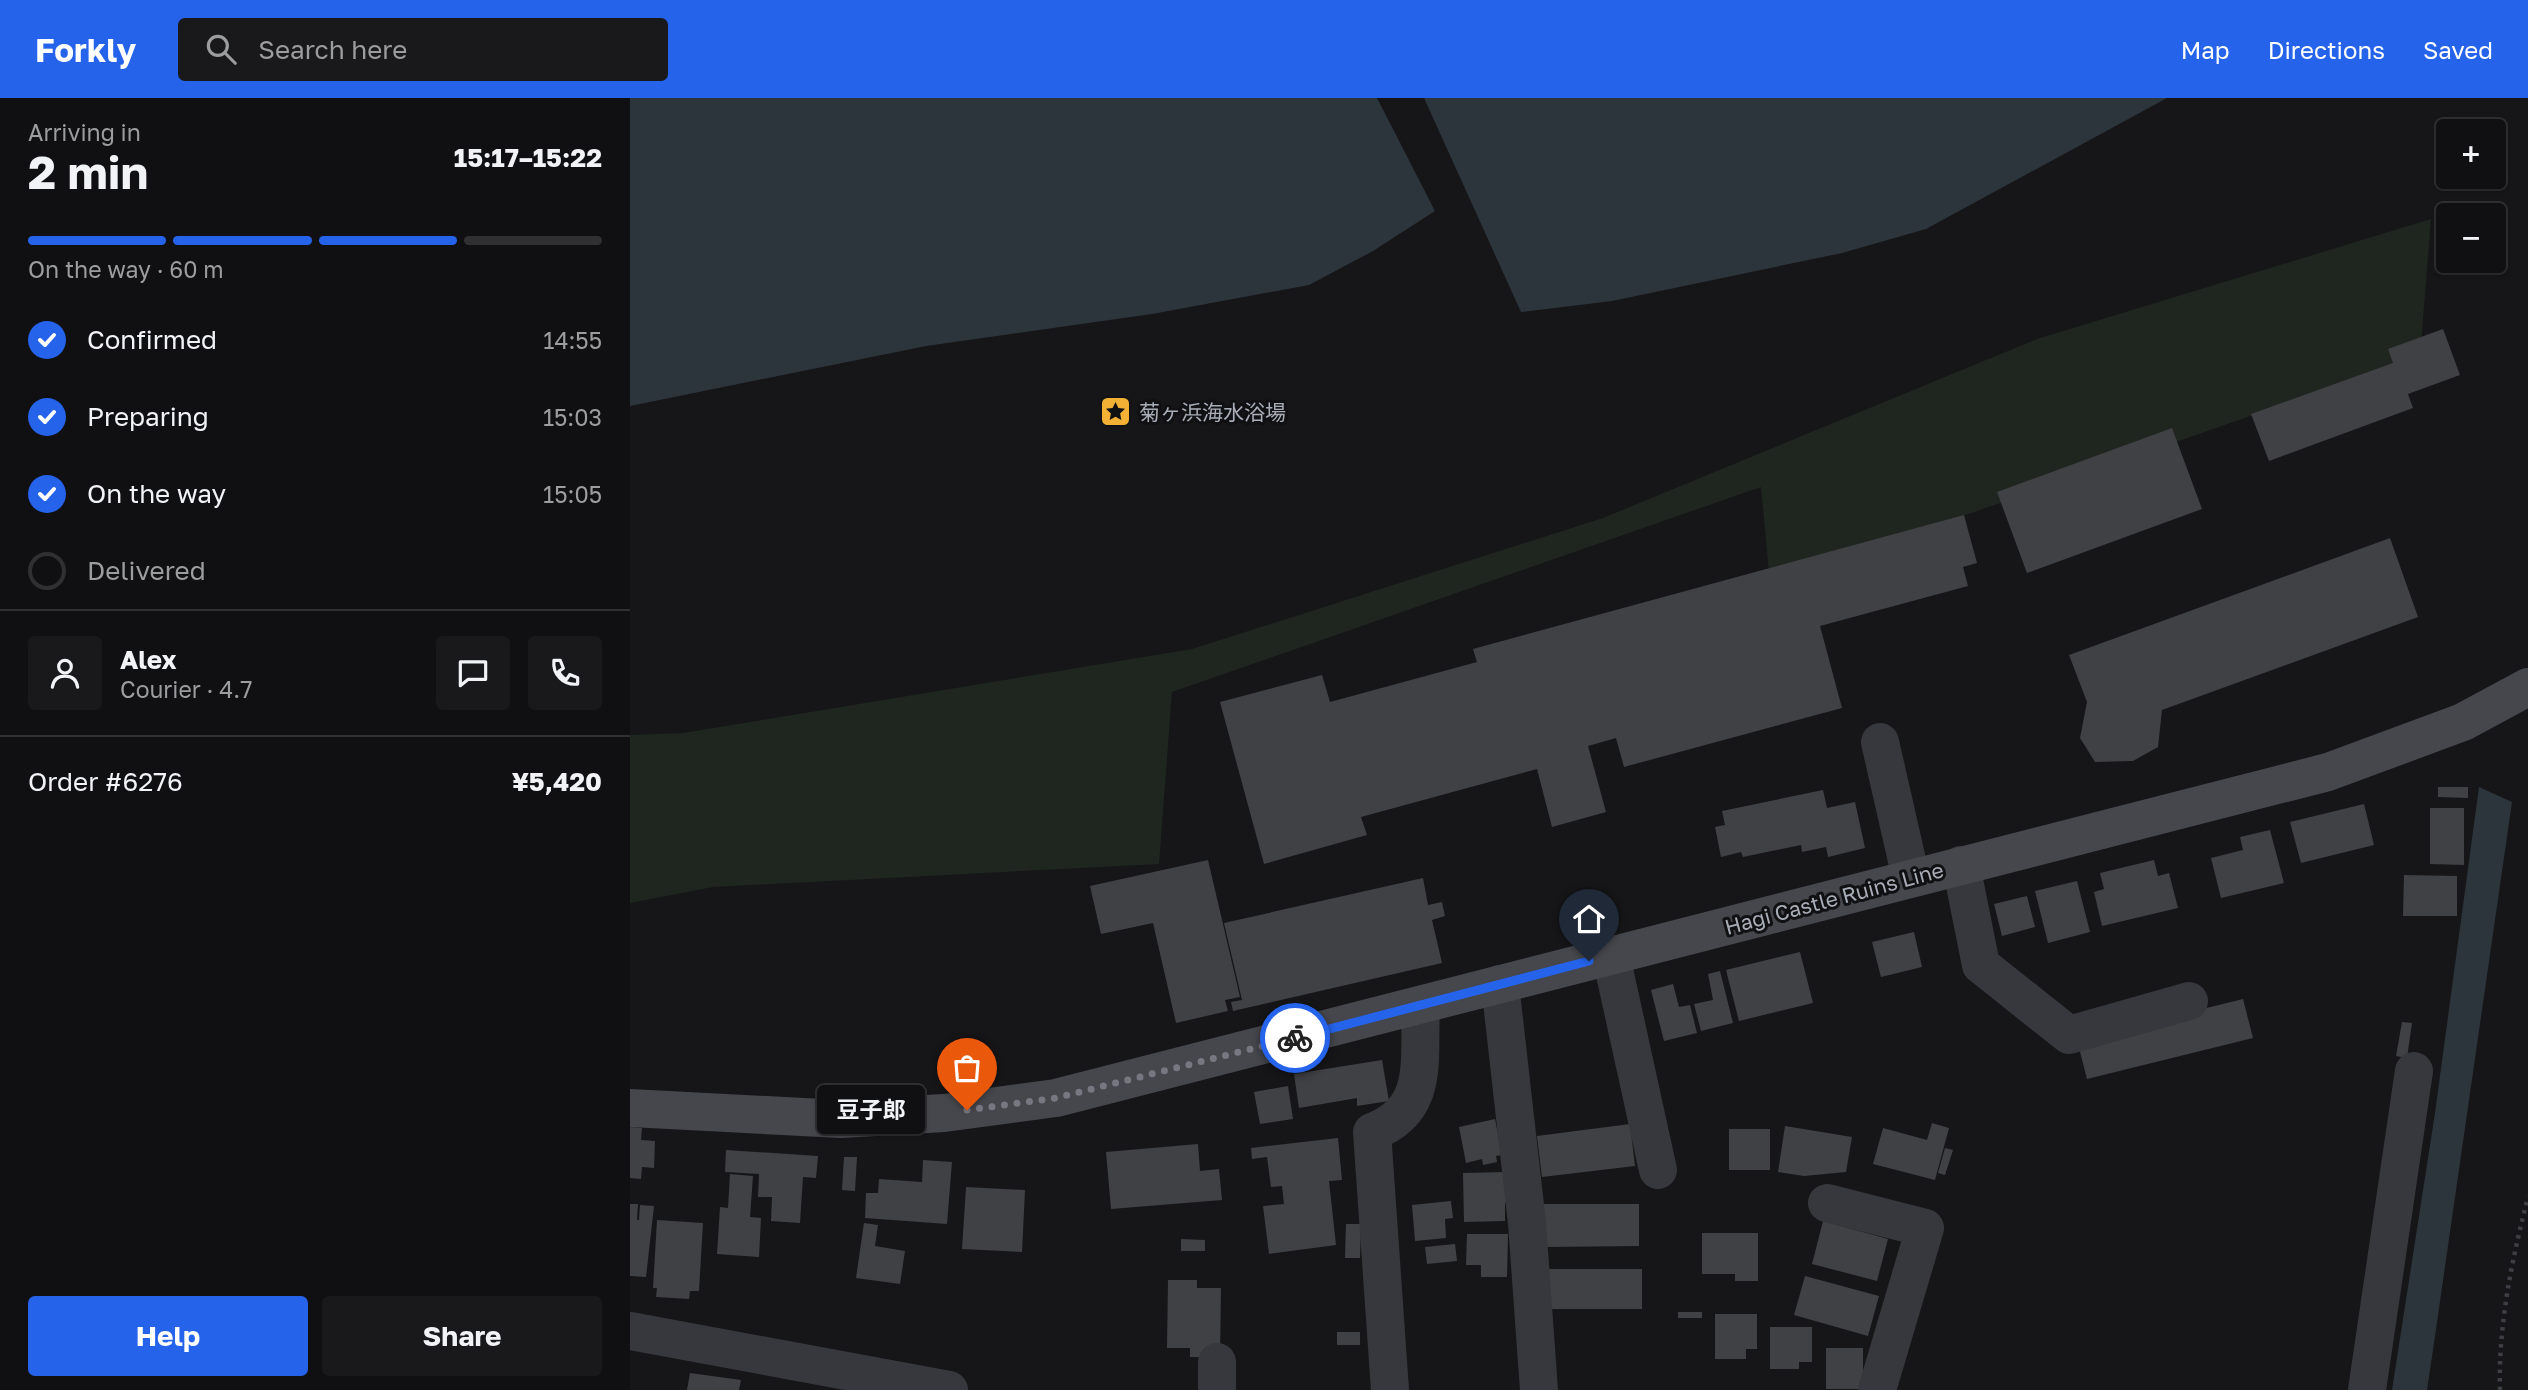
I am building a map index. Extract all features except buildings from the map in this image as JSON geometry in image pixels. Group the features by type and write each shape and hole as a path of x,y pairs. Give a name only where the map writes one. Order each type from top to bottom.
{"main road":[{"name":"Hagi Castle Ruins Line","path":"630,1108 841,1119 944,1114 1056,1098 2328,772 2463,722 2528,687"}],"street":[{"path":"1880,741 1911,878"},
{"path":"1961,865 1981,965 2069,1035 2189,1001"},
{"path":"1611,956 1658,1170"},
{"path":"1500,984 1527,1223 1539,1390"},
{"path":"1390,1390 1372,1132 1394,1124 1412,1102 1417,1081 1421,1006"},
{"path":"2367,1390 2414,1071"},
{"path":"1827,1203 1925,1228 1877,1390"},
{"path":"630,1331 794,1376 949,1390"}],"path":[{"path":"2500,1390 2499,1358 2517,1238 2528,1197"}],"shaded area":[{"path":"630,98 1377,98 1435,211 1373,251 1309,285 1152,314 926,346 630,406"},
{"path":"1424,98 2167,98 1926,229 1842,253 1612,301 1521,312"},
{"path":"2431,219 2420,357 1770,583 1761,487 1172,692 1159,864 713,887 630,903 630,735 683,733 1192,649 1603,518 2037,339"},
{"path":"2479,787 2512,802 2435,1336 2427,1390 2392,1390 2435,1113"}],"pier":[{"path":"1383,100 1438,210 1437,214 1435,211"}],"way so far":[{"path":"967,1110 1056,1098 1295,1038"}],"place":[{"name":"菊ヶ浜海水浴場","path":"1116,412"},
{"name":"豆子郎","path":"967,1110"}],"route":[{"path":"1295,1038 1589,961"}]}
